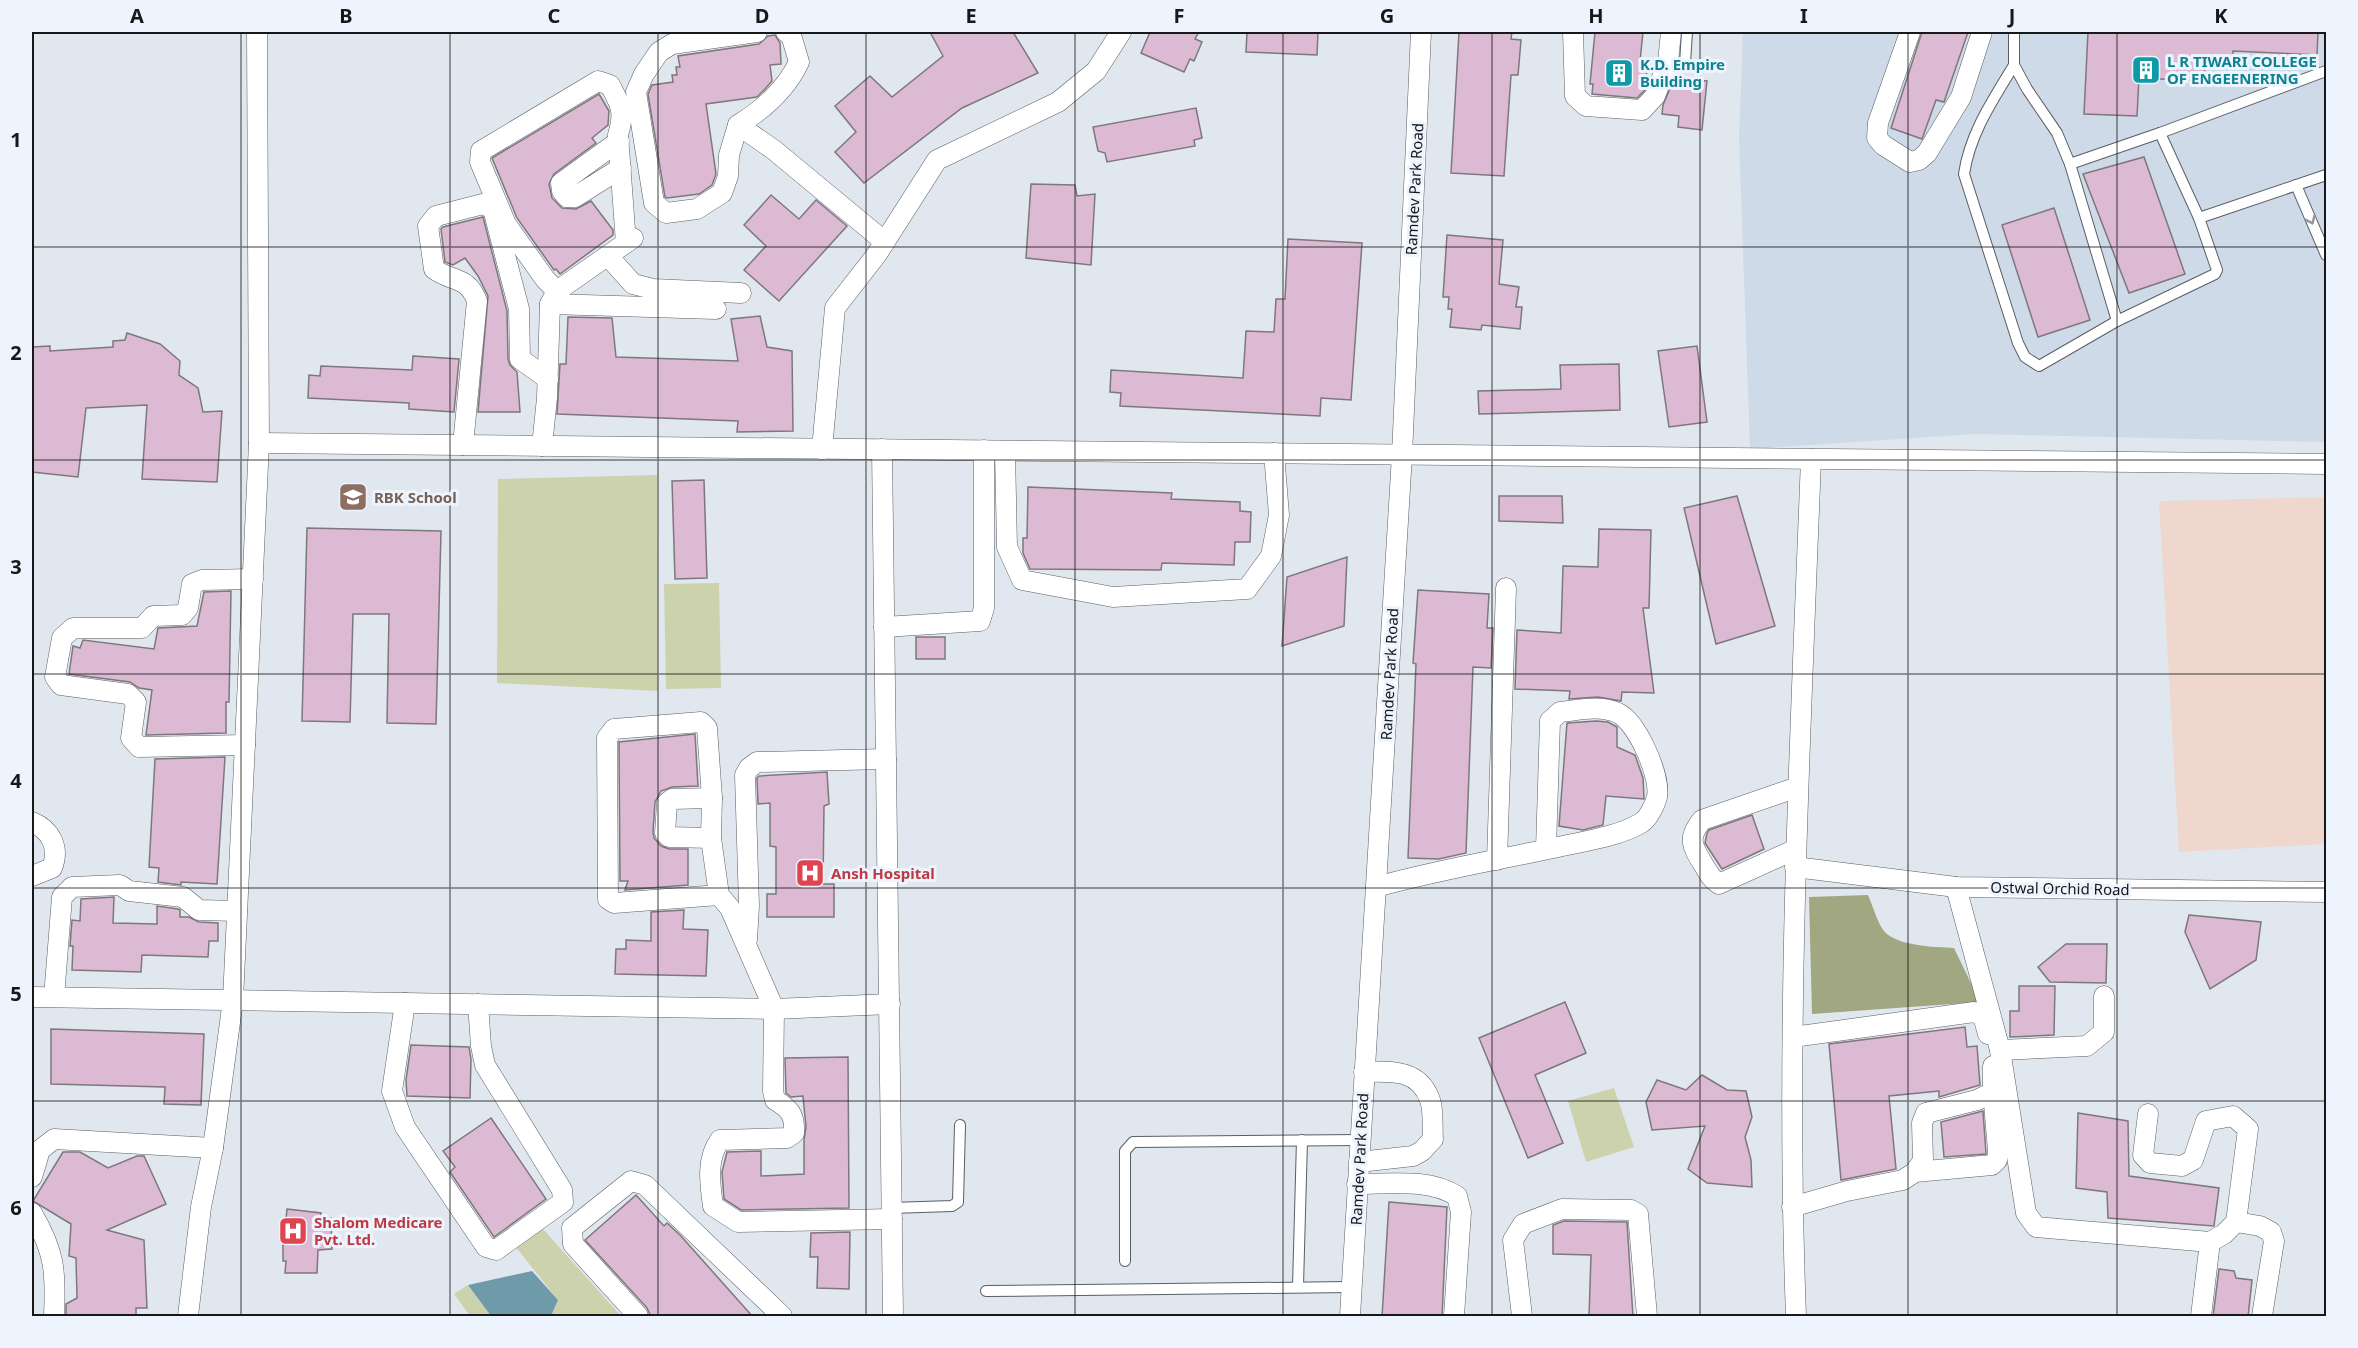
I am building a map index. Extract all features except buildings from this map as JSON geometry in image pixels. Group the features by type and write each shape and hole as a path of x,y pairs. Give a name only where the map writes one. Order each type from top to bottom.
{"street":[{"path":"188,1317 201,1207 213,1148 233,1000 259,443 258,32"},
{"path":"757,32 672,44 659,52 644,74 636,92 654,203 666,213 697,209 722,193 728,176 729,155 738,125 762,110 792,78 799,62 791,35 786,32"},
{"path":"822,449 835,308 885,242 937,160 1058,102 1096,71 1121,32"},
{"name":"Ramdev Park Road","path":"1350,1317 1402,454 1421,32"},
{"path":"1573,32 1575,96 1586,106 1642,110 1655,96 1668,62 1671,32"},
{"path":"1910,32 1878,123 1877,138 1883,145 1910,162 1919,160 1927,153 1961,97 1982,32"},
{"path":"542,446 554,298 545,279 506,224 480,162 481,151 598,81 610,85 622,108 623,118 619,141 630,241 554,298"},
{"path":"738,125 774,150 885,242"},
{"path":"619,141 561,183 562,191 567,197 575,197 621,168"},
{"path":"463,445 477,301 473,290 464,281 444,276 434,270 428,226 436,216 483,204 493,209 519,309 520,359 548,379"},
{"path":"608,256 633,284 653,289 741,292"},
{"path":"554,298 716,309"},
{"path":"259,443 2326,464"},
{"path":"882,449 893,1317"},
{"path":"884,627 980,621 984,608 984,450"},
{"path":"1005,451 1007,547 1022,580 1113,597 1247,589 1271,556 1279,515 1274,453"},
{"path":"1796,1317 1792,1207 1795,858 1811,459"},
{"path":"245,745 139,747 131,738 136,702 128,694 61,685 56,676 62,638 73,628 142,628 153,616 182,615 188,608 192,584 202,580 253,579"},
{"path":"1497,860 1506,588"},
{"path":"1376,887 1412,877 1497,860 1546,849 1624,831 1643,822 1657,795 1644,742 1630,723 1619,714 1599,708 1560,712 1550,721 1546,849"},
{"path":"719,895 614,903 608,899 607,738 614,729 700,722 707,728 712,798 711,837 719,895 730,908 774,1009 773,1090 775,1100 787,1107 795,1119 794,1133 787,1138 720,1140 715,1148 709,1178 713,1206 738,1222 891,1214"},
{"path":"747,946 749,906 745,776 749,768 757,762 886,759"},
{"path":"1795,858 1719,884 1711,877 1693,846 1693,836 1695,828 1702,819 1798,787"},
{"path":"711,837 669,837 665,833 667,803 672,799 712,798"},
{"path":"32,822 52,838 56,857 52,868 32,876"},
{"name":"Ostwal Orchid Road","path":"1795,858 1956,887 2326,892"},
{"path":"54,997 62,897 72,887 120,885 129,891 183,897 199,910 237,911"},
{"path":"1956,887 2000,1050 2026,1213 2036,1227 2210,1242 2224,1234 2236,1222 2248,1129 2233,1116 2206,1121 2193,1160 2182,1166 2150,1163 2143,1155 2148,1114"},
{"path":"2000,1050 2087,1046 2104,1032 2104,996"},
{"path":"32,997 774,1009 890,1004"},
{"path":"405,1003 392,1091 405,1127 486,1247 496,1250 563,1202 562,1190 485,1065 482,1057 478,1004"},
{"path":"1793,1037 1974,1012 1983,1016 1988,1029 1994,1077 1993,1092 1998,1151 1996,1160 1992,1165 1915,1172"},
{"path":"1359,1162 1413,1156 1422,1151 1433,1139 1430,1101 1421,1086 1403,1073 1364,1072"},
{"path":"1792,1207 1847,1191 1903,1180 1915,1172 1923,1161 1922,1123 1926,1113 1977,1100 1993,1092"},
{"path":"32,1178 40,1150 54,1139 213,1148"},
{"path":"638,1317 573,1244 572,1228 631,1181 645,1185 782,1317"},
{"path":"1358,1184 1428,1185 1446,1189 1457,1196 1461,1212 1454,1317"},
{"path":"1522,1317 1513,1240 1523,1224 1562,1209 1632,1210 1638,1214 1647,1317"},
{"path":"32,1213 46,1238 56,1277 54,1317"},
{"path":"2236,1222 2260,1226 2271,1232 2274,1241 2262,1317"},
{"path":"2201,1317 2210,1242"}],"lane":[{"path":"1685,63 1687,32"},
{"path":"2014,32 2014,65 2027,89 2057,133 2070,164 2117,321"},
{"path":"2014,65 1978,126 1966,157 1964,174 2018,343 2025,357 2039,366 2117,321 2215,274 2217,270 2199,218 2160,134"},
{"path":"2070,164 2160,134 2326,72"},
{"path":"2199,218 2326,175"},
{"path":"2296,185 2326,255"},
{"path":"891,1214 952,1206 958,1203 960,1125"},
{"path":"1298,1287 1302,1140"},
{"path":"1125,1261 1125,1151 1133,1142 1360,1140"},
{"path":"986,1291 1352,1287"}],"shaded area":[{"path":"1743,32 2326,32 2326,442 1975,434 1750,449 1739,138"},
{"path":"2326,497 2326,844 2179,852 2159,501"}],"green space":[{"path":"657,475 658,691 497,683 498,479"},
{"path":"719,583 721,688 666,689 664,584"},
{"path":"1868,895 1879,923 1890,936 1916,945 1954,948 1980,1002 1812,1014 1809,897"},
{"path":"1614,1088 1634,1147 1586,1162 1568,1101"},
{"path":"543,1229 621,1316 551,1316 558,1300 515,1246"},
{"path":"468,1285 491,1316 470,1316 454,1294"}],"water":[{"path":"532,1271 558,1300 551,1316 491,1316 468,1285"}],"place":[{"name":"L R TIWARI COLLEGE OF ENGEENERING","path":"2146,70"},
{"name":"K.D. Empire Building","path":"1619,73"},
{"name":"RBK School","path":"353,497"},
{"name":"Ansh Hospital","path":"810,873"},
{"name":"Shalom Medicare Pvt. Ltd.","path":"293,1231"}]}
